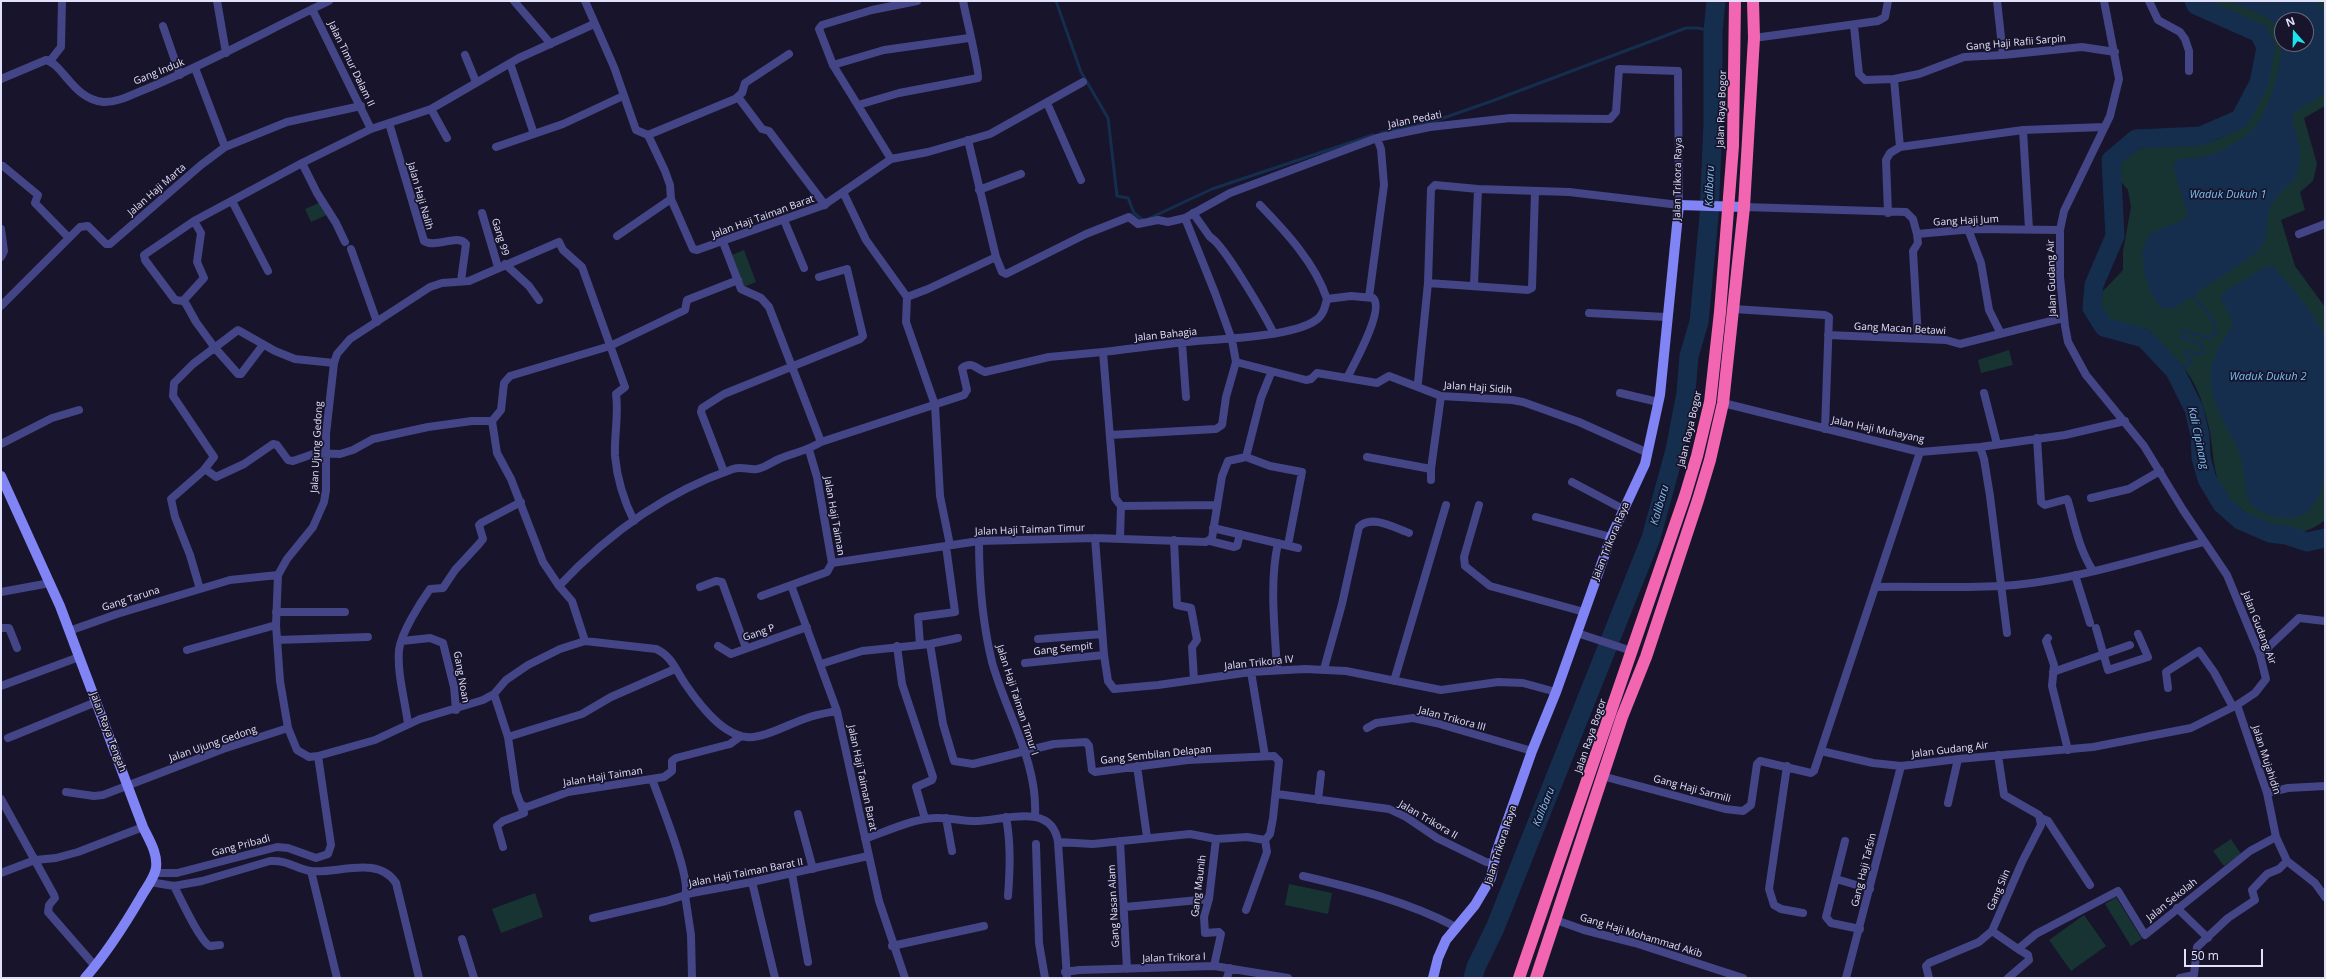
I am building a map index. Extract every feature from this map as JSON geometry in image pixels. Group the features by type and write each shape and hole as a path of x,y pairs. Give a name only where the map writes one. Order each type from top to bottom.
{"highway":[{"name":"Jalan Raya Bogor","path":"1519,978 1627,650 1685,496 1701,441 1710,402 1725,260 1725,206 1733,146 1735,1"},
{"path":"1536,978 1602,776 1646,657 1698,500 1714,444 1723,404 1744,206 1754,38 1753,1"},
{"path":"1701,441 1714,444"}],"street":[{"path":"1,79 38,63 50,62 61,47 62,1"},
{"path":"217,1 226,53"},
{"name":"Gang Induk","path":"50,62 80,93 94,100 104,102 124,97 180,75 329,1"},
{"path":"514,1 551,44"},
{"name":"Jalan Haji Taiman Barat","path":"585,1 614,67 636,130 648,135 670,185 671,199 693,249 704,248 723,242 825,205 844,194 871,172 891,159 928,152 990,134 1083,82"},
{"path":"891,159 832,65 818,32 820,27 872,10 917,1"},
{"path":"858,105 899,93 975,80 979,74 979,70 969,38 963,1"},
{"path":"1754,38 1854,26 1883,19 1888,1"},
{"path":"1997,1 2003,55"},
{"name":"Jalan Gudang Air","path":"1821,751 1874,763 1901,766 1998,755 2093,747 2191,728 2235,706 2255,693 2266,679 2260,655 2227,575 2204,542 2144,446 2086,375 2068,342 2063,318 2060,230 2064,212 2071,193 2112,108 2119,78 2104,1"},
{"path":"2149,1 2158,20 2180,32 2185,39 2189,51 2189,71"},
{"name":"Jalan Timur Dalam II","path":"312,9 371,129"},
{"path":"263,345 240,375 215,348 183,301 175,300 145,260 144,255 194,221 302,163 371,129 431,109 510,63 594,24"},
{"path":"163,26 180,75"},
{"name":"Gang Haji Rafii Sarpin","path":"1854,26 1860,77 1862,80 1869,81 1894,79 1919,74 1964,57 2003,55 2082,47 2115,52"},
{"path":"832,65 884,50 969,38"},
{"path":"648,135 738,97 742,94 745,83 789,54"},
{"path":"465,55 476,82"},
{"path":"510,63 534,134"},
{"path":"195,68 225,147"},
{"name":"Jalan Pedati","path":"996,257 1002,272 1006,274 1086,234 1129,217 1138,224 1158,220 1168,222 1185,218 1230,193 1377,138 1430,127 1502,119 1610,119 1616,112 1618,70 1678,71 1679,75"},
{"name":"Jalan Trikora Raya","path":"1433,978 1441,952 1456,928 1486,890 1532,751 1556,692 1611,537 1648,452 1658,402 1679,205 1679,75"},
{"path":"1894,79 1900,147"},
{"path":"496,146 564,124 623,96"},
{"path":"738,97 762,129 769,131 825,205"},
{"path":"1047,103 1081,180"},
{"name":"Jalan Haji Marta","path":"1,306 84,225 88,226 106,244 113,243 200,165 225,147 287,122 360,106"},
{"path":"431,109 447,138"},
{"name":"Jalan Haji Nalih","path":"389,122 424,241 432,243 460,240 466,244 461,281"},
{"path":"1888,213 1886,160 1890,153 1900,147 2023,130 2104,127"},
{"path":"2023,130 2029,229"},
{"path":"1369,297 1384,185 1381,149 1377,138"},
{"path":"907,297 928,289 996,257 968,140"},
{"path":"302,163 345,242"},
{"path":"3,166 38,195 36,203 70,238"},
{"path":"979,190 1021,174"},
{"path":"1418,382 1428,283 1432,186 1577,193 1679,205 1744,206 1888,213 1906,212 1910,214 1918,243 1914,251 1918,338"},
{"path":"1474,285 1478,189"},
{"path":"1428,283 1474,285 1528,290 1532,288 1535,191"},
{"path":"844,194 866,240 907,297 906,322 935,405 940,496 948,545 955,612 918,617 920,645"},
{"path":"617,236 671,199"},
{"path":"232,201 268,271"},
{"path":"1260,205 1287,235 1318,277 1327,299 1369,297 1376,302 1375,315 1364,344 1347,378"},
{"name":"Gang 99","path":"482,213 502,266"},
{"path":"1193,213 1209,236 1221,248 1258,303 1273,332"},
{"path":"1110,435 1220,428 1228,387 1236,362 1232,340 1185,218"},
{"path":"784,220 804,268"},
{"path":"183,301 204,278 197,262 201,233 194,221"},
{"path":"2299,234 2325,224"},
{"path":"1,229 4,251 1,257"},
{"path":"1968,230 1981,263 1989,310 2000,332"},
{"name":"Gang Haji Jum","path":"1916,234 1968,230 2060,230"},
{"name":"Jalan Ujung Gedong","path":"66,792 94,796 103,795 223,749 288,728 276,625 278,575 281,567 303,541 319,515 326,490 326,455 334,363 337,354 350,339 435,284 475,278 532,255 559,242 563,250 582,267 610,346"},
{"path":"723,242 742,291 761,298 769,307 821,442"},
{"path":"351,249 377,322"},
{"path":"502,266 529,286 539,300"},
{"path":"724,472 701,410 724,394 860,339 863,336 847,269 819,277"},
{"path":"205,469 216,477 244,464 273,444 277,445 291,461 316,453 326,455 347,452 373,438 391,434 453,423 492,421 501,410 504,383 510,376 610,346 685,310 687,300 738,280"},
{"name":"Jalan Bahagia","path":"935,405 966,393 962,369 968,365 973,364 985,372 1049,357 1182,343 1232,340 1299,327 1317,320 1322,313 1327,299"},
{"path":"1734,309 1828,315 1825,429"},
{"path":"1590,313 1666,317"},
{"name":"Gang Macan Betawi","path":"1828,335 1918,338 1946,340 1960,344 2000,332 2063,318"},
{"path":"200,589 190,555 170,504 174,494 205,469 214,457 214,453 172,392 177,379 238,330 263,345 295,359 334,363"},
{"path":"1182,343 1186,397"},
{"path":"610,346 625,387 616,394 618,409 615,456 619,482 634,521"},
{"path":"1104,352 1115,498 1121,506 1120,538"},
{"name":"Jalan Haji Sidih","path":"1236,362 1271,373 1306,380 1311,379 1317,373 1377,383 1389,376 1441,396 1523,402 1579,422 1648,452"},
{"path":"1246,457 1261,398 1271,373"},
{"path":"1620,393 1658,402"},
{"path":"1984,394 1997,444"},
{"path":"1431,480 1430,469 1441,396"},
{"name":"Jalan Haji Muhayang","path":"1723,404 1920,452 1980,447 2078,432 2125,421"},
{"path":"559,586 591,554 634,521 674,494 738,467 759,468 782,458 809,450 821,442 935,405"},
{"path":"1,444 52,418 79,410"},
{"path":"492,421 497,453 521,502 543,562 559,586 572,601 585,641"},
{"path":"2037,438 2041,502 2044,505 2067,499 2077,538 2084,557 2093,571"},
{"path":"1980,447 1984,459 1990,496 2007,633"},
{"name":"Jalan Haji Taiman","path":"761,596 827,572 832,563 817,477 809,450"},
{"path":"1803,913 1781,909 1774,905 1770,889 1787,766 1811,773 1814,772 1920,452"},
{"path":"1208,541 1213,528 1216,505 1226,464 1233,458 1246,457 1270,466 1302,472 1288,546"},
{"path":"1367,457 1430,469"},
{"path":"2091,498 2129,489 2160,471"},
{"name":"Jalan Raya Tengah","path":"1,476 50,583 80,657 155,854 153,877"},
{"path":"1572,482 1623,509"},
{"path":"408,724 400,672 399,657 402,641 430,589 443,588 455,570 483,539 479,525 521,502"},
{"path":"1121,506 1216,505"},
{"path":"1394,681 1446,505"},
{"path":"1479,505 1464,557 1465,566 1490,586 1584,612"},
{"path":"1536,517 1611,537"},
{"path":"1324,669 1342,604 1359,527 1363,523 1370,521 1409,533"},
{"path":"1213,528 1298,548"},
{"name":"Jalan Haji Taiman Timur","path":"832,563 979,541 1120,538 1208,541 1234,547 1237,546 1240,534"},
{"name":"Jalan Trikora IV","path":"1095,538 1104,655 1108,681 1114,689 1251,672 1324,669 1346,671 1441,690 1483,683 1509,682 1533,685 1556,692"},
{"path":"1174,540 1177,605 1180,607 1191,608 1197,640 1192,647 1194,680"},
{"name":"Jalan Haji Taiman Timur I","path":"979,541 981,601 984,626 997,677 1014,720 1034,788 1035,816"},
{"path":"1875,587 2000,585 2075,576 2204,542"},
{"path":"1277,670 1274,558 1278,543"},
{"name":"Gang Taruna","path":"69,631 117,614 230,580 278,575"},
{"path":"2075,576 2104,654 2108,670 2148,657 2138,634"},
{"path":"700,587 716,581 722,582 746,648"},
{"path":"1,592 50,583"},
{"name":"Jalan Haji Taiman Barat","path":"791,585 837,710 868,856 892,946 905,978"},
{"path":"276,612 345,612"},
{"path":"2260,655 2299,618 2325,621"},
{"path":"188,650 276,625"},
{"name":"Gang P","path":"718,646 730,654 807,627"},
{"path":"1,628 9,628 17,648"},
{"path":"1577,633 1627,650"},
{"path":"1038,639 1102,634"},
{"path":"277,640 368,637"},
{"name":"Gang Noan","path":"402,641 430,638 443,643 454,686 456,710"},
{"path":"821,664 862,651 897,646 930,644 958,638"},
{"path":"2048,638 2046,641 2054,666 2052,686 2068,750"},
{"path":"288,728 297,750 309,757 318,756 375,740 408,724 456,710 494,694 506,680 528,665 560,649 585,641 656,649 664,653 697,700 716,720 732,733 741,736"},
{"path":"930,644 943,724 954,761 973,764 1023,752"},
{"path":"2053,672 2130,645"},
{"path":"897,646 902,684 933,777 932,780 917,785 916,787 924,820"},
{"name":"Jalan Mujahidin","path":"2168,688 2166,672 2200,651 2235,706 2267,793 2276,837 2287,861 2315,883 2325,897"},
{"name":"Gang Sempit","path":"1025,663 1104,655"},
{"path":"1,686 80,657"},
{"path":"508,737 582,714 611,698 675,669"},
{"path":"1246,910 1267,852 1265,840 1270,834 1277,794 1279,758 1274,756 1265,756 1251,672"},
{"path":"494,694 508,737 516,792 524,814 503,821 498,826 504,847"},
{"path":"8,738 96,702"},
{"name":"Jalan Haji Taiman","path":"522,805 527,807 568,792 652,779 669,774 672,771 672,761 676,758 730,744 741,736 752,737 809,717 837,710"},
{"name":"Jalan Trikora III","path":"1367,728 1376,723 1413,718 1436,723 1532,751"},
{"name":"Gang Sembilan Delapan","path":"1023,752 1054,744 1086,742 1089,746 1092,770 1095,772 1188,760 1265,756"},
{"path":"1998,755 2003,794 2048,821 2090,885"},
{"name":"Gang Pribadi","path":"153,877 177,873 277,847 288,848 316,858 328,854 331,845 318,756"},
{"path":"1948,802 1958,759"},
{"name":"Gang Haji Sarmili","path":"1602,776 1725,810 1743,811 1751,805 1757,764 1762,761 1787,766"},
{"path":"1137,766 1147,837"},
{"name":"Gang Haji Tafsin","path":"1846,978 1860,929 1901,766"},
{"path":"1318,800 1321,774"},
{"path":"593,918 685,895 687,889 684,872 652,779"},
{"path":"2267,793 2288,788 2325,786"},
{"name":"Jalan Trikora II","path":"1277,794 1388,809 1406,817 1437,838 1486,862 1494,863"},
{"path":"1,799 12,823 35,860 55,898 49,905 48,912 95,966"},
{"path":"798,814 813,869"},
{"path":"865,839 924,820 946,818 977,821 1006,817 1035,816 1055,828 1058,842 1066,975"},
{"path":"1006,817 1010,837 1011,860 1008,896"},
{"path":"946,818 952,850"},
{"name":"Gang Siin","path":"1929,978 1926,966 1929,963 1980,942 1992,931 2022,862 2041,825 2041,818"},
{"path":"1,873 35,860 56,858 78,852 144,827"},
{"path":"1058,842 1093,844 1147,837 1190,834 1216,839 1247,837 1265,840"},
{"name":"Jalan Sekolah","path":"2018,949 2036,934 2118,891 2145,935 2250,851 2276,837"},
{"name":"Gang Maunih","path":"1214,966 1221,937 1218,932 1205,933 1204,917 1209,899 1216,839"},
{"name":"Gang Nasan Alam","path":"1120,841 1125,907 1127,969"},
{"path":"1845,841 1826,917 1828,921 1860,929"},
{"path":"1036,844 1039,943 1045,978"},
{"name":"Jalan Haji Taiman Barat II","path":"692,978 691,935 685,895 792,874 868,856"},
{"path":"85,978 114,942 153,877 174,886 202,880 270,861 280,860 311,871 368,868 384,871 391,876 402,905 419,978"},
{"path":"2180,978 2194,975 2197,947 2228,918 2255,900 2252,890 2267,874 2279,869 2287,861"},
{"path":"311,871 337,978"},
{"path":"792,874 808,962"},
{"path":"1303,876 1342,885 1404,905 1456,928"},
{"path":"1836,879 1870,889"},
{"path":"752,882 775,978"},
{"path":"174,886 205,942 211,946 220,945"},
{"path":"1125,907 1209,899"},
{"path":"2178,908 2208,938"},
{"name":"Gang Haji Mohammad Akib","path":"1556,920 1584,930 1635,943 1743,978"},
{"path":"892,946 984,926"},
{"path":"1992,931 2028,955 2029,960 2008,978"},
{"path":"462,939 474,978"},
{"name":"Jalan Trikora I","path":"1066,975 1079,970 1214,966 1230,968 1247,975 1288,978"},
{"path":"1227,978 1230,968"}],"green space":[{"path":"2203,1 2325,1 2325,106 2304,118 2317,164 2313,181 2300,192 2305,210 2281,220 2295,266 2325,307 2325,520 2319,525 2300,532 2286,532 2272,527 2244,511 2229,498 2219,483 2205,412 2198,392 2188,374 2178,360 2148,329 2115,326 2101,318 2097,305 2103,291 2123,270 2123,251 2131,207 2128,190 2116,176 2119,163 2127,154 2139,149 2153,146 2197,144 2221,138 2241,124 2256,104 2261,93 2268,69 2270,53 2269,38 2263,28 2250,19 2217,9"},
{"path":"321,202 327,215 311,222 305,209"},
{"path":"744,250 756,282 744,287 732,255"},
{"path":"2009,350 2013,365 1981,373 1978,360"},
{"path":"2231,839 2241,854 2224,866 2213,851"},
{"path":"1289,884 1332,893 1328,914 1285,905"},
{"path":"535,893 543,917 501,933 492,909"},
{"path":"2116,897 2142,939 2131,946 2105,904"},
{"path":"2084,915 2106,946 2071,971 2049,940"}],"water":[{"name":"Waduk Dukuh 1","path":"2233,1 2315,1 2325,11 2325,93 2293,113 2300,152 2299,167 2294,180 2273,203 2268,216 2265,240 2261,247 2255,254 2174,308 2162,309 2151,293 2147,282 2144,271 2143,249 2146,240 2152,233 2184,219 2188,215 2173,166 2177,160 2204,156 2218,152 2238,141 2255,128 2271,95 2281,52 2314,52 2314,12 2274,12 2274,23 2267,18"},
{"name":"Waduk Dukuh 2","path":"2272,266 2294,290 2310,312 2325,339 2325,435 2322,487 2313,506 2307,512 2291,518 2273,517 2265,514 2249,501 2242,460 2216,405 2210,379 2211,367 2215,356 2232,326 2231,316 2222,302 2221,294 2265,267"}],"waterway":[{"path":"1056,1 1081,72 1108,118 1117,196 1128,198 1134,213 1143,220"},
{"name":"Kalibaru","path":"1473,978 1476,967 1495,928 1651,538 1675,450 1686,393 1689,356 1699,322 1709,216 1713,123 1713,31 1716,1"},
{"name":"Kali Cipinang","path":"2194,1 2196,5 2259,33 2266,47 2259,83 2240,119 2201,136 2136,139 2111,160 2115,236 2094,285 2092,308 2104,327 2144,338 2175,371 2194,409 2200,435 2201,458 2207,479 2222,504 2240,520 2270,533 2286,535 2307,542 2325,538"},
{"path":"1381,133 1432,122 1686,28 1697,28 1713,31"},
{"path":"1150,218 1212,189 1373,135"},
{"path":"2175,371 2192,362 2185,353 2186,351 2200,354 2203,352 2202,345 2181,336 2183,331 2208,338 2216,333 2216,328 2211,318 2193,296"}]}
